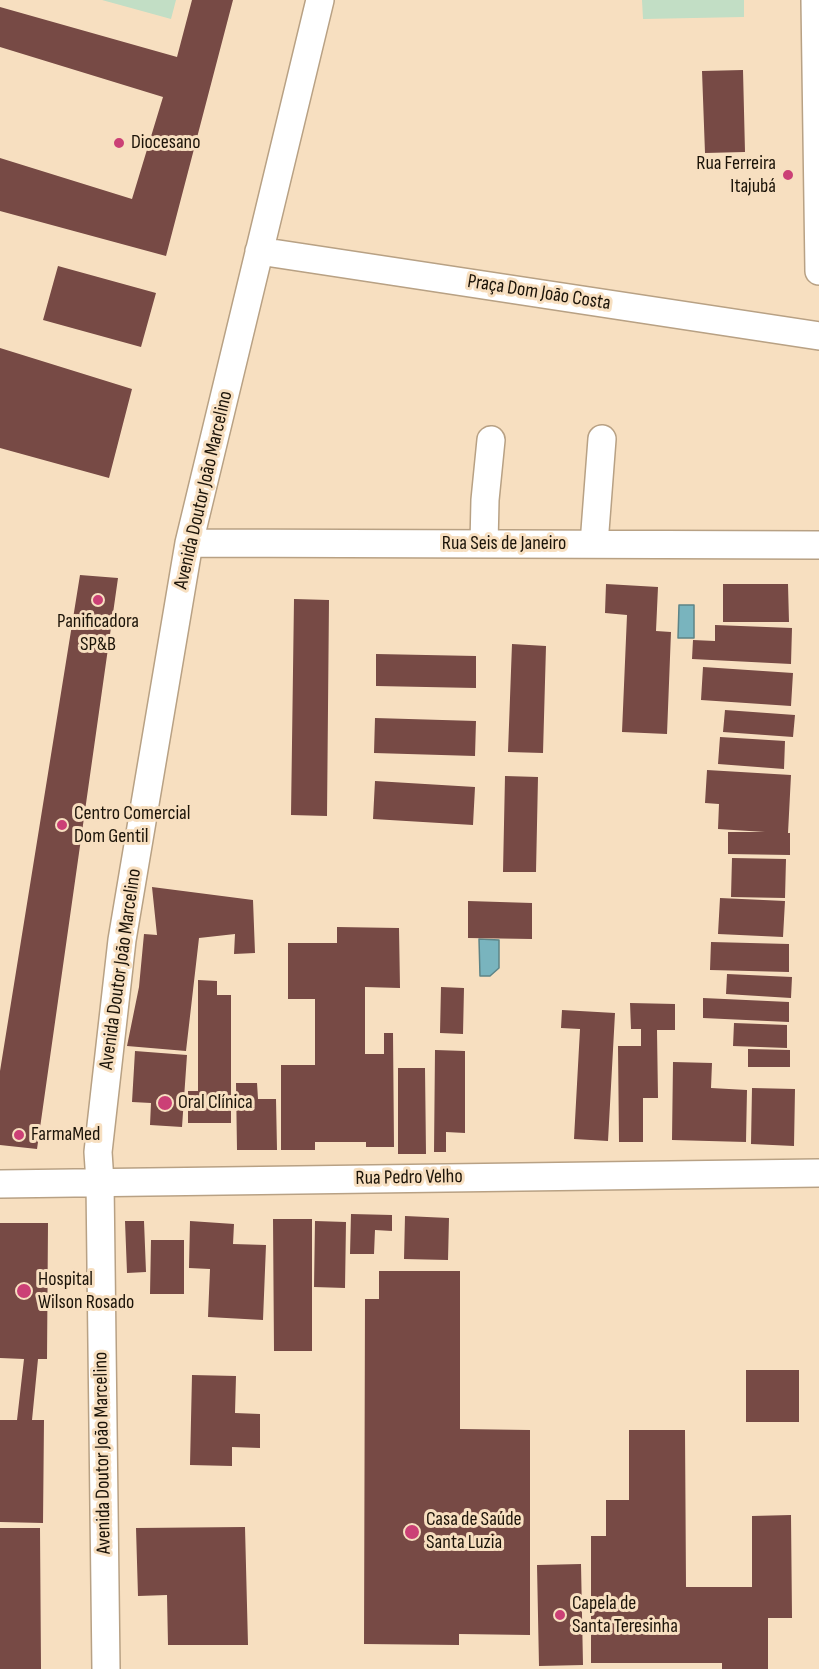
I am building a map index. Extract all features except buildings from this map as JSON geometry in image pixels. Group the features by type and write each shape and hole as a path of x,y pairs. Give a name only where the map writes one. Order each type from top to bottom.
{"street":[{"name":"Avenida Doutor João Marcelino","path":"106,1669 98,1152 122,940 189,543 320,0"},
{"path":"815,0 819,271"},
{"name":"Praça Dom João Costa","path":"259,251 819,336"},
{"path":"594,544 602,439"},
{"path":"484,544 485,500 491,440"},
{"name":"Rua Seis de Janeiro","path":"189,543 819,545"},
{"name":"Rua Pedro Velho","path":"0,1184 819,1173"}],"green space":[{"path":"102,0 176,0 171,19"},
{"path":"642,0 744,0 744,17 643,19"}],"water":[{"path":"679,605 694,605 694,638 678,638"},
{"path":"479,939 499,940 499,968 490,976 480,976"}],"place":[{"name":"Diocesano","path":"119,143"},
{"name":"Rua Ferreira Itajubá","path":"788,175"},
{"name":"Panificadora SP&B","path":"98,600"},
{"name":"Centro Comercial Dom Gentil","path":"62,825"},
{"name":"Oral Clínica","path":"165,1103"},
{"name":"FarmaMed","path":"19,1135"},
{"name":"Hospital Wilson Rosado","path":"24,1291"},
{"name":"Casa de Saúde Santa Luzia","path":"412,1532"},
{"name":"Capela de Santa Teresinha","path":"560,1615"}]}
